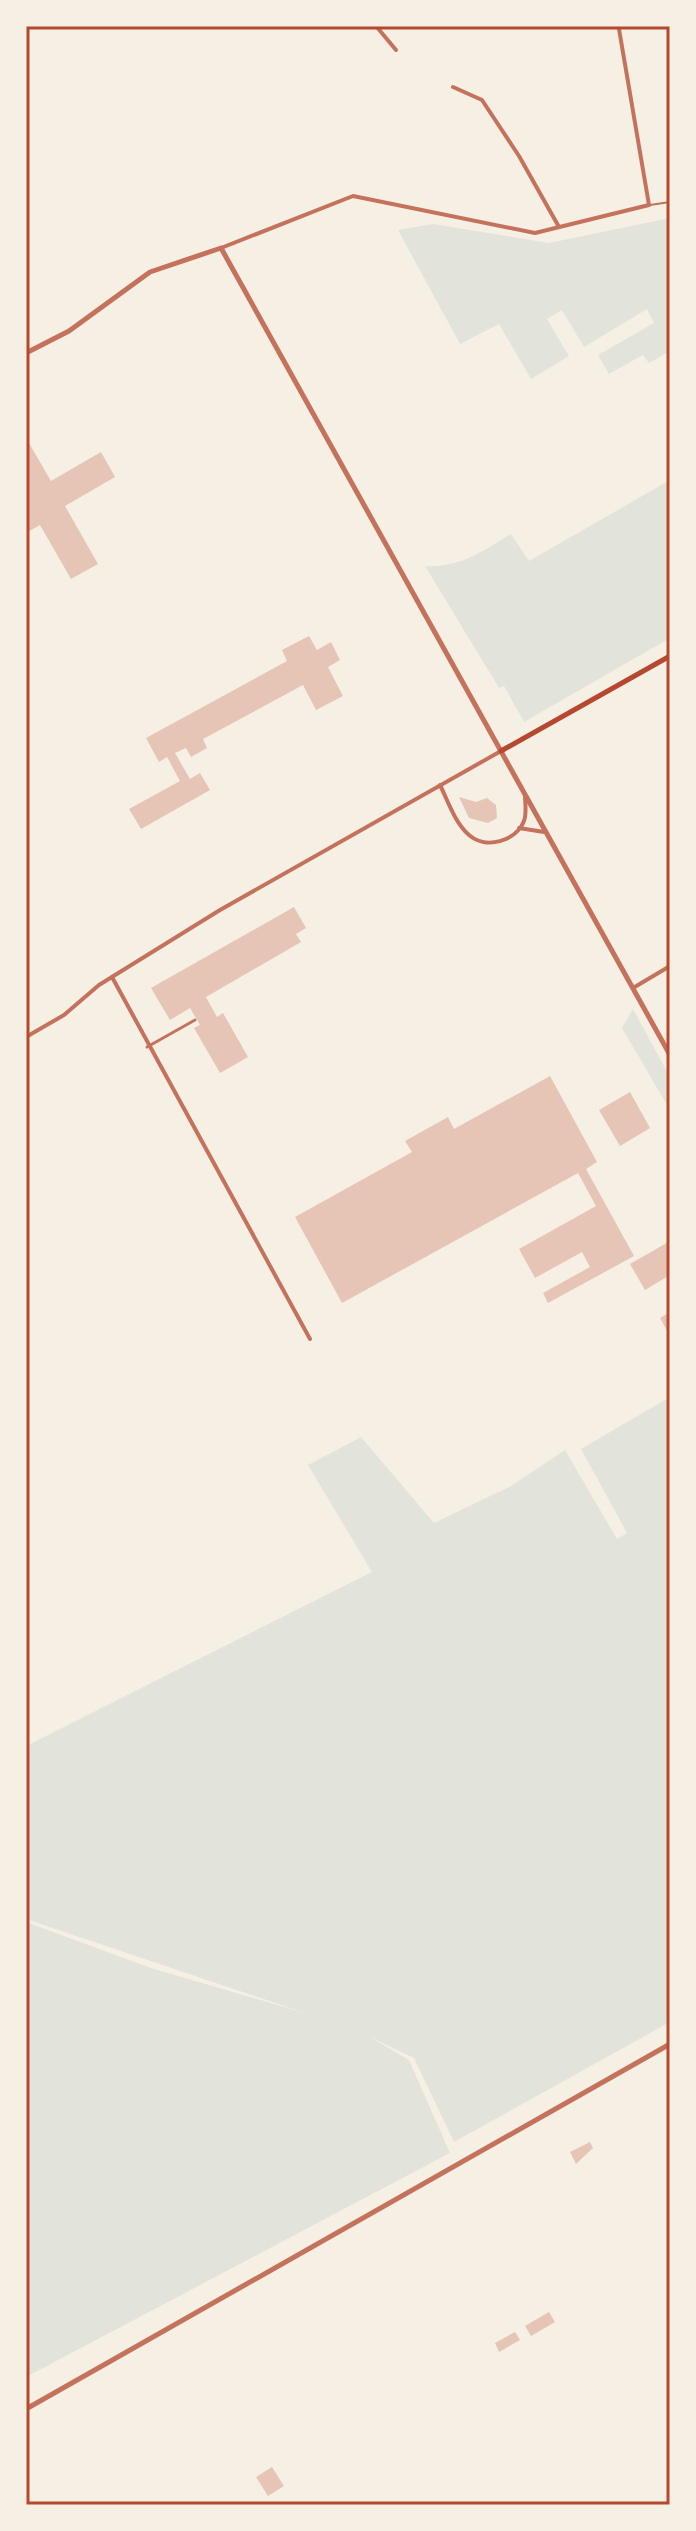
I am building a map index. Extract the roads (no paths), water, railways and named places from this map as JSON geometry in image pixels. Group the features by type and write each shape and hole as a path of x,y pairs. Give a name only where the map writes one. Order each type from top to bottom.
{"main road":[{"path":"501,751 670,656"}],"street":[{"path":"376,26 396,50"},
{"path":"26,353 69,331 150,272 221,248 353,196 535,233 649,205 619,29"},
{"path":"453,87 482,100 519,156 559,227"},
{"path":"221,248 670,1055"},
{"path":"26,1037 64,1015 112,977 220,910 501,751"},
{"path":"440,785 458,820 475,839 498,842 508,839 519,828 525,812 525,795"},
{"path":"519,828 546,832"},
{"path":"633,988 670,966"},
{"path":"112,977 147,1047 310,1339"},
{"path":"147,1047 195,1020"},
{"path":"26,2409 670,2044"}],"lane":[{"path":"649,205 670,202"}]}
